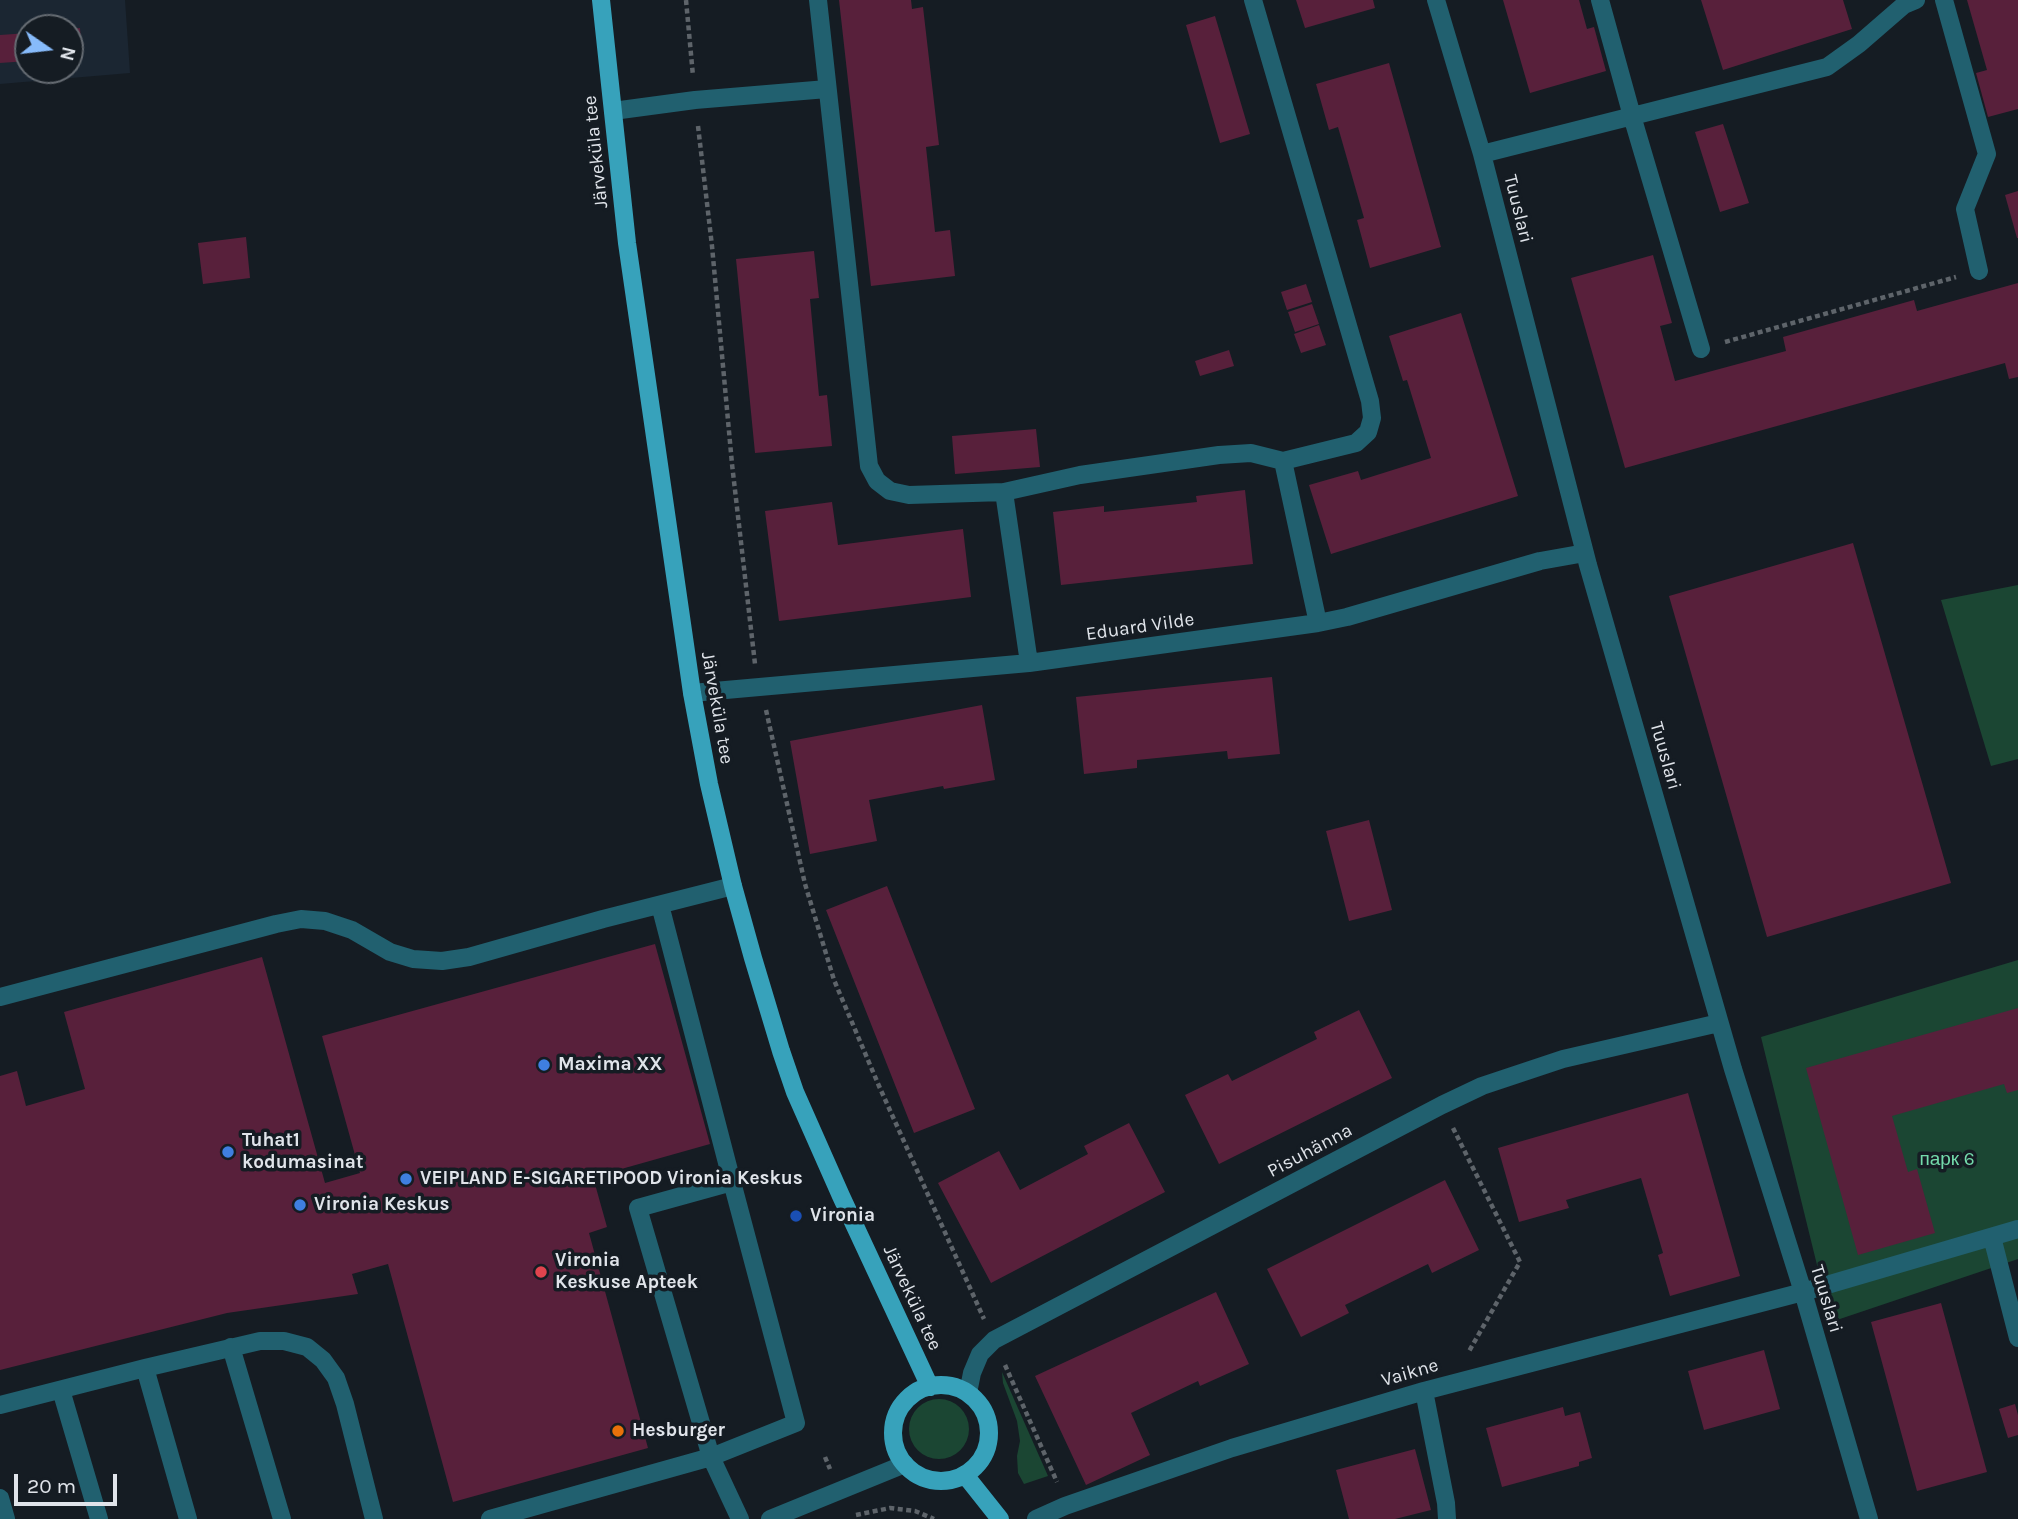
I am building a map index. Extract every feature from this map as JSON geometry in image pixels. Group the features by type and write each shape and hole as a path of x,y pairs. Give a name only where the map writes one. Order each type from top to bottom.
{"main road":[{"name":"Järveküla tee","path":"601,0 627,243 692,693 709,784 733,886 777,1038 796,1092 930,1387"},
{"path":"943,1385 968,1393 984,1412 989,1435 986,1451 977,1465 965,1475 952,1480 926,1479 914,1473 897,1450 894,1434 896,1418 904,1404 915,1393 930,1387 943,1385"},
{"path":"965,1475 1000,1519"}],"street":[{"path":"818,0 869,466 877,481 890,491 909,495 1004,492 1080,475 1219,455 1251,453 1283,461 1356,443 1368,432 1373,418 1366,388 1253,0"},
{"name":"Tuuslari","path":"1436,0 1482,154 1584,553 1719,1023 1803,1292 1869,1519"},
{"path":"1600,0 1701,349"},
{"path":"1482,154 1827,67 1859,44 1904,5 1916,0"},
{"path":"1944,0 1987,154 1965,209 1979,271"},
{"path":"613,111 695,100 827,89"},
{"path":"1283,461 1318,623"},
{"path":"1004,492 1029,663"},
{"name":"Eduard Vilde","path":"692,693 1029,663 1318,623 1540,561 1584,553"},
{"path":"0,997 301,919 325,921 352,930 390,952 413,959 442,961 469,957 733,886"},
{"path":"490,1519 711,1457 796,1423 660,905"},
{"name":"Pisuhänna","path":"968,1393 980,1354 994,1340 1442,1105 1482,1086 1563,1059 1719,1023"},
{"path":"732,1182 638,1208 711,1457 740,1519"},
{"name":"Vaikne","path":"1036,1519 1065,1506 1232,1448 1424,1391 1803,1292 2018,1229"},
{"path":"1992,1237 2018,1338"},
{"path":"0,1405 260,1341 284,1341 307,1347 323,1360 336,1378 345,1404 373,1519"},
{"path":"231,1347 282,1519"},
{"path":"145,1368 188,1519"},
{"path":"61,1390 99,1519"},
{"path":"1424,1391 1447,1519"},
{"path":"770,1519 905,1464"},
{"path":"0,1498 6,1519"}],"path":[{"path":"686,0 753,650 805,884 834,979 879,1086 1057,1482 1065,1506"},
{"path":"1701,349 1979,271"},
{"path":"1442,1105 1520,1262 1451,1384"},
{"path":"915,1511 916,1519"}],"shaded area":[{"path":"0,0 125,0 130,73 84,77 84,14 14,14 14,83 0,84"}],"green space":[{"path":"2018,585 2018,759 1991,766 1941,600"},
{"name":"парк 6","path":"2018,960 2018,1259 1831,1322 1761,1037"},
{"path":"1002,1372 1048,1476 1024,1484 1018,1473 1020,1441 1017,1421 1003,1383"},
{"path":"933,1399 945,1399 961,1407 967,1417 967,1441 961,1451 945,1459 933,1459 917,1451 909,1435 909,1423 917,1407"}],"building":[{"path":"839,0 911,0 912,9 923,7 939,145 926,147 935,232 950,230 955,276 871,286"},
{"path":"1296,0 1373,0 1375,8 1305,28"},
{"path":"1503,0 1579,0 1587,29 1594,27 1606,71 1530,93"},
{"path":"1701,0 1843,0 1852,29 1723,70"},
{"path":"1967,0 2018,0 2018,109 1988,117 1976,73 1987,70"},
{"path":"1215,16 1250,134 1220,143 1186,25"},
{"path":"14,34 14,62 0,63 0,35"},
{"path":"1389,63 1441,247 1370,268 1357,220 1364,218 1338,127 1329,130 1316,84"},
{"path":"1723,124 1749,203 1720,212 1695,132"},
{"path":"2018,191 2018,238 2017,238 2005,195"},
{"path":"246,237 250,278 203,284 198,243"},
{"path":"814,251 819,298 810,299 819,396 827,395 832,446 755,453 736,259"},
{"path":"1653,255 1672,323 1660,326 1675,381 1786,351 1783,337 1914,300 1917,311 2018,283 2018,377 2009,379 2005,363 1625,468 1571,278"},
{"path":"1306,284 1312,302 1287,310 1281,292"},
{"path":"1312,304 1319,324 1295,332 1288,312"},
{"path":"1461,313 1518,496 1331,554 1309,485 1358,471 1361,480 1431,458 1407,380 1403,381 1389,336"},
{"path":"1319,325 1326,345 1301,353 1294,334"},
{"path":"1229,350 1234,366 1200,376 1195,361"},
{"path":"1036,429 1040,467 955,474 952,436"},
{"path":"1245,490 1253,564 1061,585 1053,512 1104,506 1104,512 1197,502 1196,496"},
{"path":"832,502 838,545 963,529 971,597 779,621 765,511"},
{"path":"1853,543 1951,883 1767,937 1669,596"},
{"path":"1272,677 1280,754 1228,759 1227,751 1137,760 1137,768 1084,774 1076,697"},
{"path":"982,705 995,780 944,789 943,786 869,800 877,841 810,854 790,741"},
{"path":"1369,820 1392,910 1349,921 1326,831"},
{"path":"887,886 975,1109 914,1133 826,910"},
{"name":"Vironia Keskus","path":"655,944 710,1144 593,1177 607,1227 589,1233 648,1448 453,1502 388,1264 352,1274 358,1294 227,1313 0,1370 0,1076 17,1071 26,1106 85,1089 64,1012 262,957 325,1183 360,1173 322,1036"},
{"path":"2018,1008 2018,1090 2007,1093 2004,1084 1892,1116 1908,1172 1917,1169 1935,1233 1858,1255 1806,1068"},
{"path":"1359,1010 1392,1078 1219,1164 1185,1095 1228,1074 1232,1081 1317,1039 1314,1032"},
{"path":"1688,1093 1740,1276 1670,1296 1658,1255 1663,1253 1641,1178 1566,1200 1569,1208 1519,1222 1498,1148"},
{"path":"1129,1123 1165,1192 991,1283 938,1183 999,1151 1020,1190 1088,1154 1084,1146"},
{"path":"1445,1180 1479,1250 1432,1273 1428,1264 1345,1305 1349,1313 1301,1337 1267,1269"},
{"path":"1216,1292 1249,1364 1200,1386 1198,1381 1131,1413 1150,1455 1086,1485 1035,1376"},
{"path":"1941,1303 1987,1472 1917,1491 1871,1322"},
{"path":"1764,1350 1780,1409 1704,1430 1688,1371"},
{"path":"2015,1404 2018,1435 2008,1438 1999,1409"},
{"path":"1563,1407 1565,1416 1580,1412 1592,1458 1579,1462 1579,1466 1502,1487 1486,1428"},
{"path":"1415,1449 1431,1510 1395,1519 1349,1519 1336,1470"}],"place":[{"name":"Maxima XX","path":"544,1065"},
{"name":"Tuhat1 kodumasinat","path":"228,1152"},
{"name":"VEIPLAND E-SIGARETIPOOD Vironia Keskus","path":"406,1179"},
{"name":"Vironia Keskus","path":"300,1205"},
{"name":"Vironia","path":"796,1216"},
{"name":"Vironia Keskuse Apteek","path":"541,1272"},
{"name":"Hesburger","path":"618,1431"}]}
